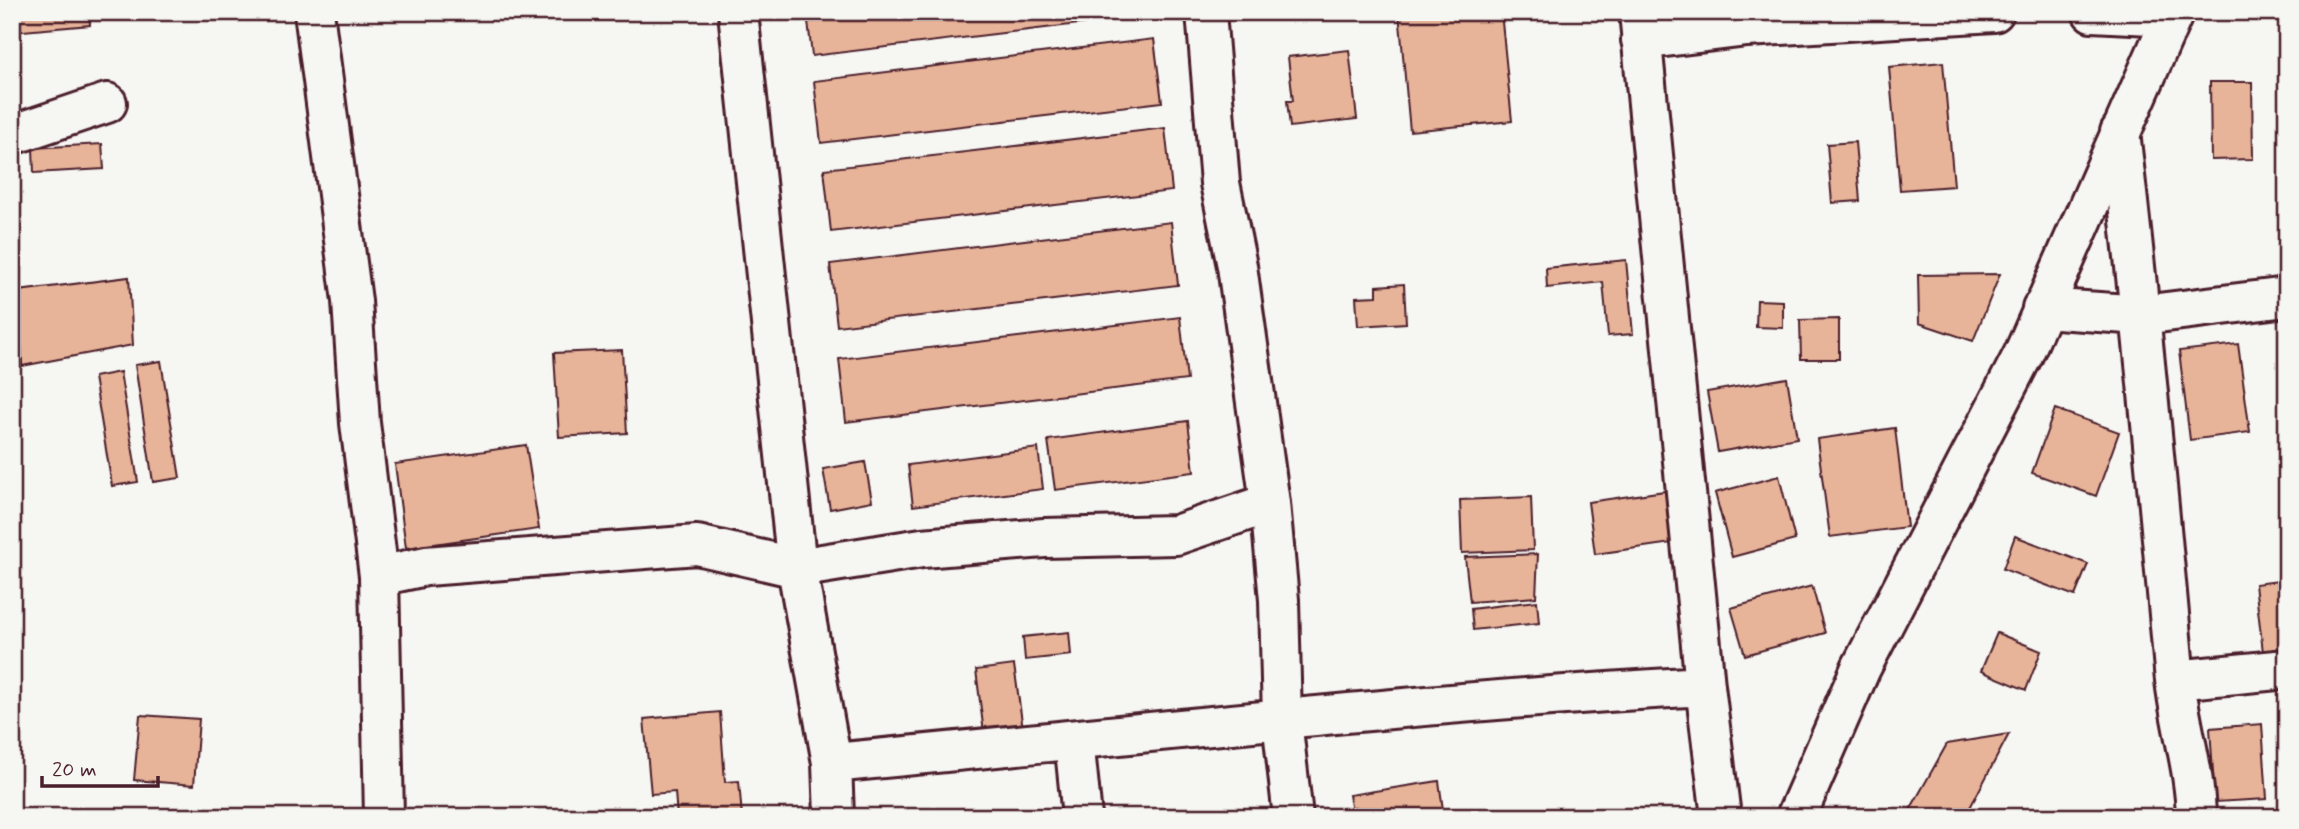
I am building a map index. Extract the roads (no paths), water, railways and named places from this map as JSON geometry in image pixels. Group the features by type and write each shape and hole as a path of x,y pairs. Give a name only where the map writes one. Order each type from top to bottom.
{"street":[{"path":"314,12 352,301 360,423 379,576 384,817"},
{"path":"738,12 797,568 832,764 834,817"},
{"path":"1206,12 1220,183 1237,266 1270,503 1279,600 1282,720 1293,817"},
{"path":"1721,817 1705,686 1640,26 1747,27 1994,12"},
{"path":"1796,817 1861,668 2023,355 2173,14 2091,12"},
{"path":"12,135 107,103"},
{"path":"2120,132 2142,315 2175,680 2196,789 2196,817"},
{"path":"2042,309 2142,315 2287,297"},
{"path":"379,576 426,566 697,545 797,568 922,548 1044,538 1176,535 1270,503"},
{"path":"2175,680 2287,669"},
{"path":"832,764 1282,720 1624,690 1705,686"},
{"path":"1074,740 1082,817"}]}
